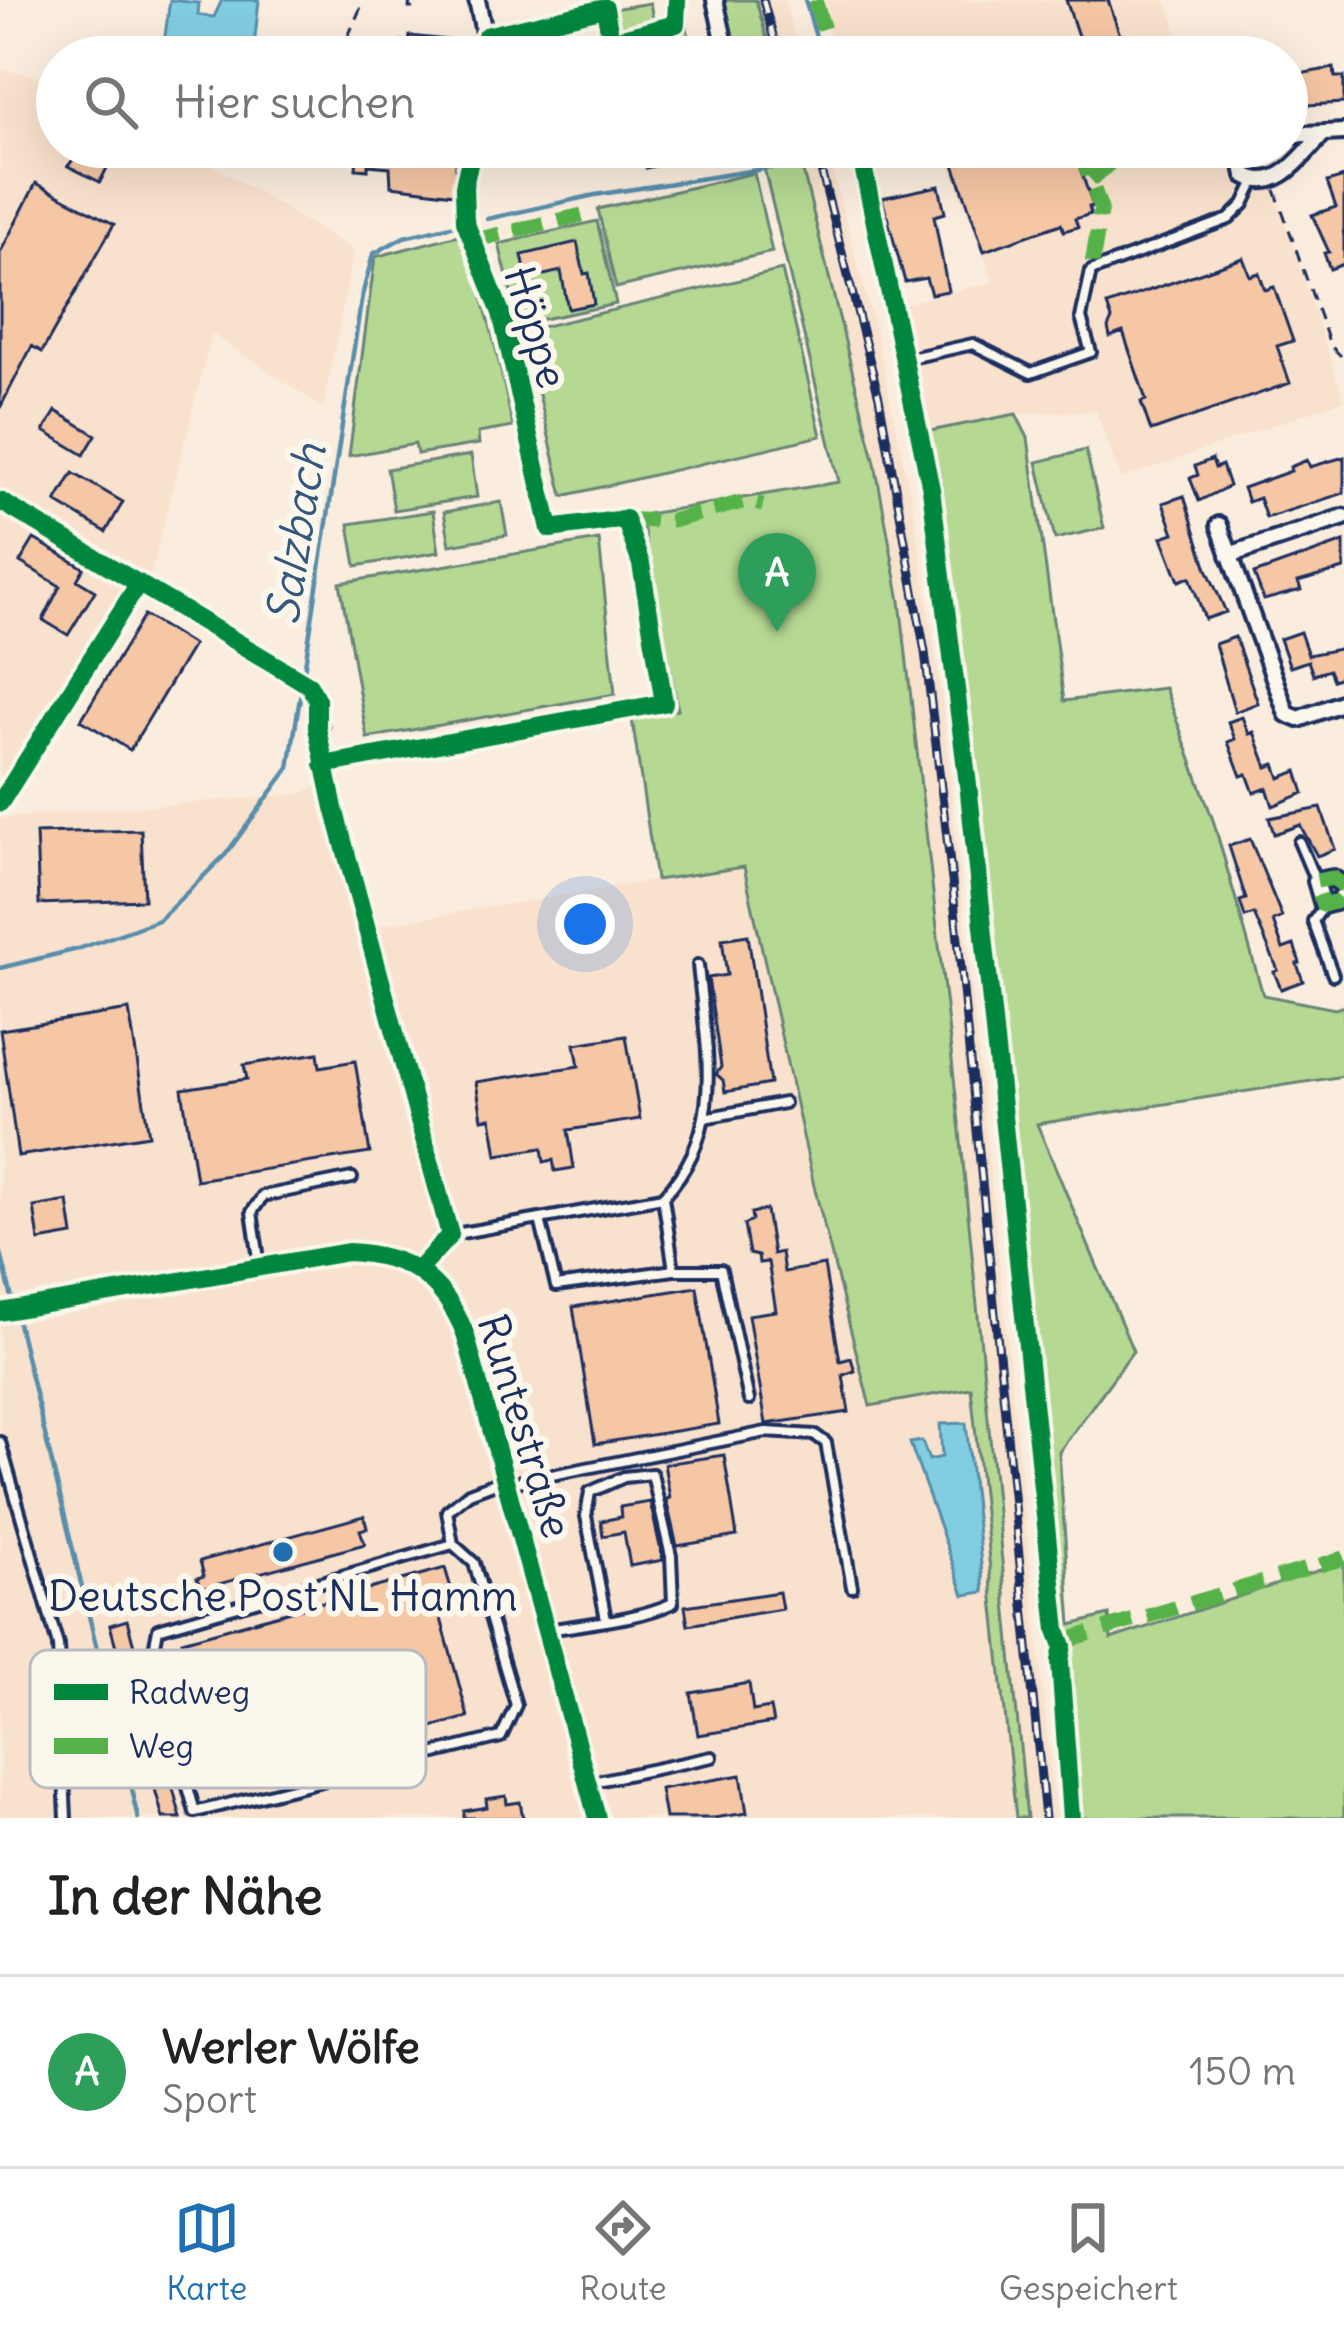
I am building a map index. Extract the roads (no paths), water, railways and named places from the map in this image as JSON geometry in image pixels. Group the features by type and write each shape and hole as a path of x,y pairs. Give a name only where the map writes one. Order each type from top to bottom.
{"street":[{"path":"477,0 486,36"},
{"path":"715,0 723,36"},
{"path":"1308,135 1344,133"},
{"path":"1308,149 1322,135"},
{"path":"1243,168 1263,181 1288,168"},
{"path":"0,501 310,685 317,700 323,765"},
{"path":"1229,555 1344,518"},
{"path":"1219,525 1287,714 1299,719 1344,702"},
{"path":"0,803 139,583"},
{"path":"1334,878 1344,890 1338,901 1323,905 1316,881 1334,878"},
{"path":"0,1312 348,1252 398,1259 418,1270"},
{"name":"Runtestraße","path":"418,1270 456,1311 597,1818"}],"lane":[{"name":"Höppe","path":"468,168 465,221 501,313 550,529"},
{"path":"907,358 973,344 1031,373 1090,352 1082,318 1091,271 1228,219 1263,181"},
{"path":"1299,842 1316,881"},
{"path":"1323,905 1313,921 1333,975"},
{"path":"418,1270 450,1235 662,1197 679,1179 699,1144 710,1089 698,965"},
{"path":"704,1118 784,1103"},
{"path":"260,1267 252,1220 262,1196 352,1178"},
{"path":"662,1197 674,1270"},
{"path":"541,1219 556,1286 674,1270 721,1270 749,1400"},
{"path":"426,1755 501,1737 516,1705 474,1562 454,1544 447,1511 469,1493 766,1432 815,1435 826,1444 852,1587"},
{"path":"0,1442 58,1650"},
{"path":"548,1630 606,1619 674,1603 671,1556 652,1474 624,1477 590,1492 586,1516 606,1619"},
{"path":"154,1650 158,1629 454,1544"},
{"path":"588,1783 712,1757"},
{"path":"65,1788 66,1818"},
{"path":"188,1788 195,1812 293,1788"}],"water":[{"path":"170,0 199,3 198,15 214,17 222,0 259,0 255,36 165,36"},
{"path":"966,1423 984,1592 964,1595 910,1443 922,1441 929,1460 942,1457 940,1424"}],"waterway":[{"name":"Salzbach","path":"805,0 816,36"},
{"name":"Salzbach","path":"487,219 595,195 770,168"},
{"name":"Salzbach","path":"0,968 78,949 159,920 226,854 289,768 362,296 373,254 404,237 460,224"},
{"path":"0,1249 97,1650"},
{"path":"131,1788 138,1818"}],"railway":[{"path":"763,0 773,36"},
{"path":"820,168 879,397 925,652 1045,1818"}],"place":[{"name":"Werler Wölfe","path":"777,632"},
{"name":"Deutsche Post NL Hamm","path":"283,1552"}]}
